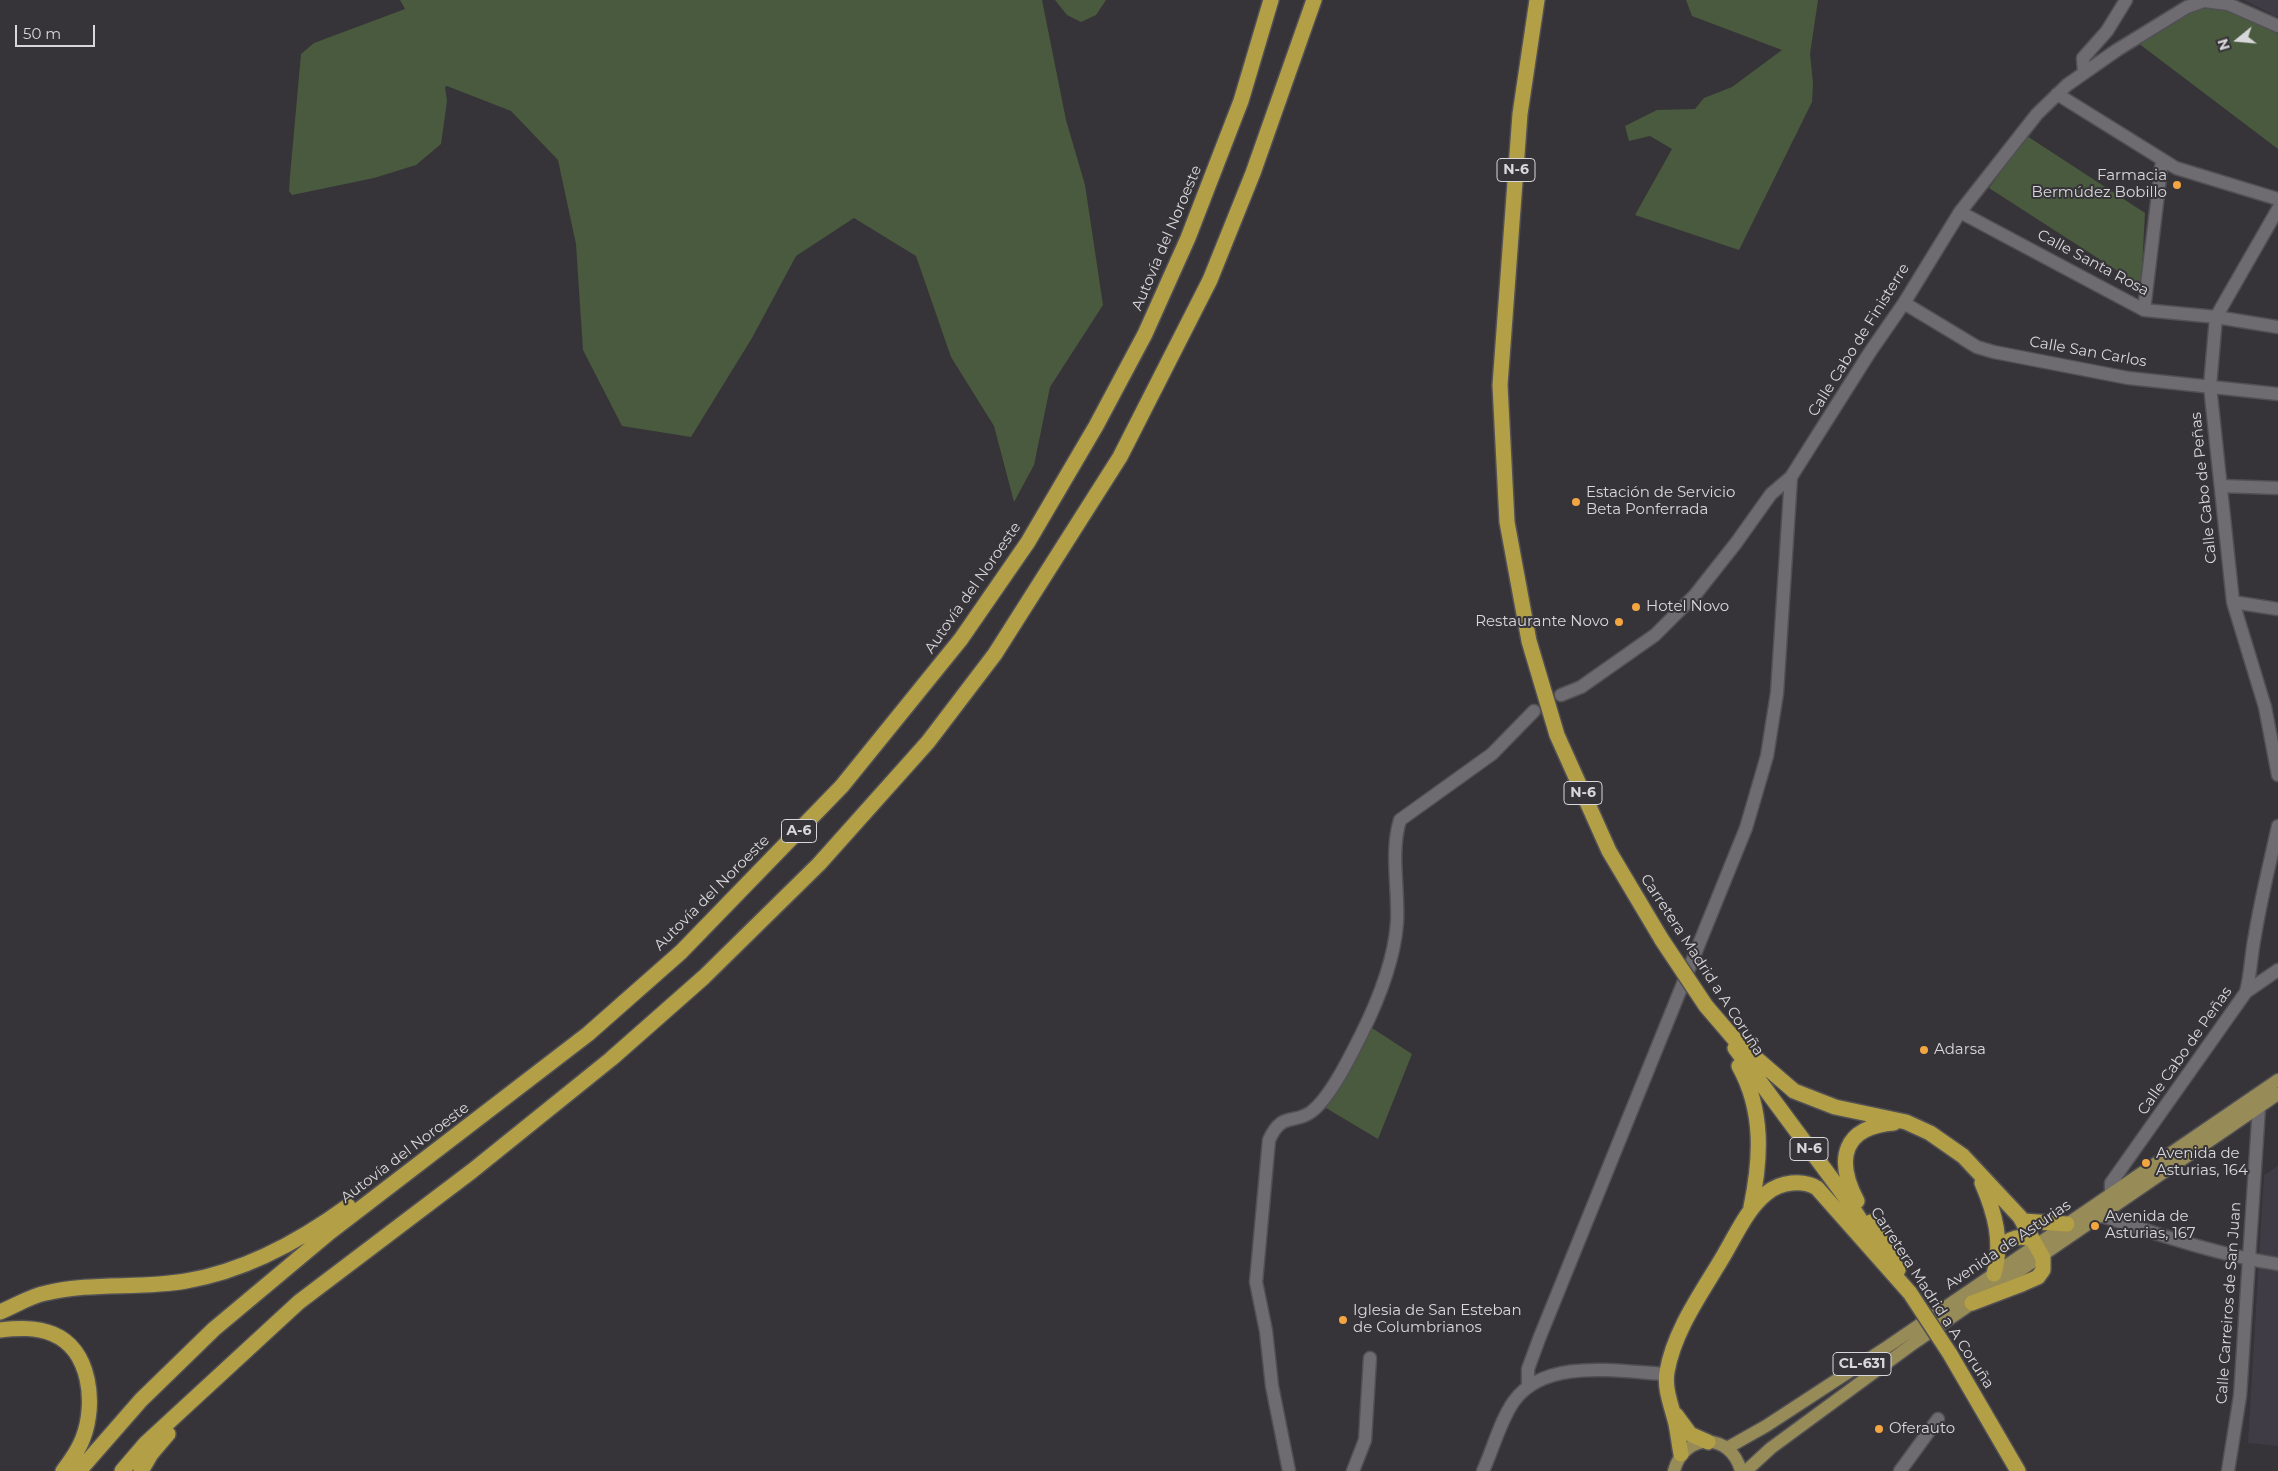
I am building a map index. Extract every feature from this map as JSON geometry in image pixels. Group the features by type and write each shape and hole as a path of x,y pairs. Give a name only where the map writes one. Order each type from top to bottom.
{"highway":[{"name":"Autovía del Noroeste","path":"79,1471 141,1400 214,1330 330,1232 588,1034 657,971 681,952 842,786 961,639 1028,542 1096,426 1149,325 1188,238 1241,101 1271,0"},
{"name":"A-6","path":"122,1471 146,1443 299,1302 472,1171 611,1059 704,977 799,884 928,742 995,654 1120,457 1210,280 1253,173 1314,0"},
{"name":"Carretera Madrid a A Coruña","path":"1537,0 1520,114 1500,385 1507,522 1526,625 1539,679 1557,735 1610,851 1662,940 1760,1084 1846,1198 1910,1293 1950,1354 2018,1471"},
{"path":"0,1312 45,1293 88,1287 186,1281 230,1270 283,1247 315,1230 492,1101 657,971"},
{"path":"1706,1006 1736,1041 1794,1092 1835,1106 1906,1122 1943,1140 1963,1156 2023,1221 2037,1246 2044,1266 2038,1277 1972,1303"},
{"path":"1706,1006 1743,1073 1756,1112 1760,1146 1757,1177 1751,1207"},
{"path":"1906,1122 1879,1124 1858,1133 1848,1149 1843,1165 1848,1184 1910,1293"},
{"path":"141,1471 151,1454 177,1425 293,1315 472,1171"},
{"path":"1979,1175 1994,1214 1999,1249 1994,1274"},
{"path":"1681,1454 1666,1374 1688,1316 1751,1207 1769,1191 1785,1184 1808,1182 1829,1200 1910,1293"},
{"path":"2023,1221 2067,1224"},
{"path":"1999,1249 2013,1238 2022,1236 2037,1246"},
{"path":"0,1330 31,1328 54,1334 77,1351 88,1378 91,1408 83,1439 63,1471"},
{"path":"1672,1408 1690,1434 1708,1442"}],"main road":[{"name":"Avenida de Asturias","path":"1727,1448 1807,1400 2037,1246 2278,1080"},
{"name":"Avenida de Asturias","path":"2037,1246 2099,1215 2278,1094"},
{"name":"Avenida de Asturias","path":"1746,1471 1771,1448 1838,1397 1972,1303"},
{"path":"1674,1471 1681,1454 1691,1446 1708,1442 1727,1448 1738,1461 1741,1471"}],"street":[{"path":"2084,72 2083,58 2107,31 2126,0"},
{"name":"Calle Cabo de Finisterre","path":"1561,695 1581,687 1655,635 1695,595 1771,494 1791,477 1870,352 1904,303 1960,212 2037,114 2066,85 2187,6 2204,2 2228,4 2278,26"},
{"path":"2057,94 2176,168 2278,199"},
{"path":"2144,310 2162,161"},
{"name":"Calle Cabo de Peñas","path":"2278,209 2216,317 2210,386 2233,602 2265,707 2278,774"},
{"name":"Calle Santa Rosa","path":"1960,212 2144,310 2216,317 2278,326"},
{"name":"Calle San Carlos","path":"1904,303 1977,347 2128,378 2278,394"},
{"path":"1528,1387 1528,1369 1539,1339 1746,828 1767,756 1777,693 1791,477"},
{"path":"2221,486 2278,488"},
{"path":"2233,602 2278,609"},
{"path":"1290,1471 1272,1386 1266,1331 1256,1282 1269,1140 1280,1123 1310,1112 1338,1076 1361,1035 1382,985 1397,925 1397,838 1400,820 1492,754 1534,711"},
{"name":"Calle Cabo de Peñas","path":"2111,1195 2111,1183 2246,992 2252,972 2254,938 2266,875 2278,826"},
{"path":"2246,992 2278,970"},
{"name":"Calle Carreiros de San Juan","path":"2228,1471 2240,1396 2259,1107"},
{"path":"2099,1215 2250,1260 2278,1264"},
{"path":"1353,1471 1365,1440 1370,1358"},
{"path":"1483,1471 1509,1410 1528,1387 1555,1374 1576,1371 1666,1374"},
{"path":"1900,1471 1938,1419"}],"shaded area":[{"path":"2244,0 2278,0 2278,17"},
{"path":"2278,1166 2278,1446 2248,1443 2264,1175"}],"green space":[{"path":"400,0 1042,0 1066,120 1085,185 1103,305 1050,387 1034,465 1014,502 994,426 951,357 916,256 854,218 796,256 752,338 691,437 622,426 583,350 576,244 558,160 511,111 447,86 445,87 447,101 441,144 416,165 374,178 292,195 289,191 301,54 314,43 405,9"},
{"path":"1055,0 1106,0 1096,15 1081,22 1067,15"},
{"path":"1686,0 1818,0 1810,54 1813,83 1812,102 1739,250 1635,215 1672,149 1650,136 1629,141 1625,126 1657,110 1695,109 1704,98 1732,87 1782,50 1692,16"},
{"path":"2206,8 2234,13 2278,34 2278,149 2138,43 2190,11"},
{"path":"2027,136 2145,213 2141,286 1989,188"},
{"path":"1369,1026 1412,1054 1378,1139 1326,1108"}],"place":[{"name":"Farmacia Bermúdez Bobillo","path":"2177,185"},
{"name":"Estación de Servicio Beta Ponferrada","path":"1576,502"},
{"name":"Hotel Novo","path":"1636,607"},
{"name":"Restaurante Novo","path":"1619,622"},
{"name":"Adarsa","path":"1924,1050"},
{"name":"Avenida de Asturias, 164","path":"2146,1163"},
{"name":"Avenida de Asturias, 167","path":"2095,1226"},
{"name":"Iglesia de San Esteban de Columbrianos","path":"1343,1320"},
{"name":"Oferauto","path":"1879,1429"}]}
